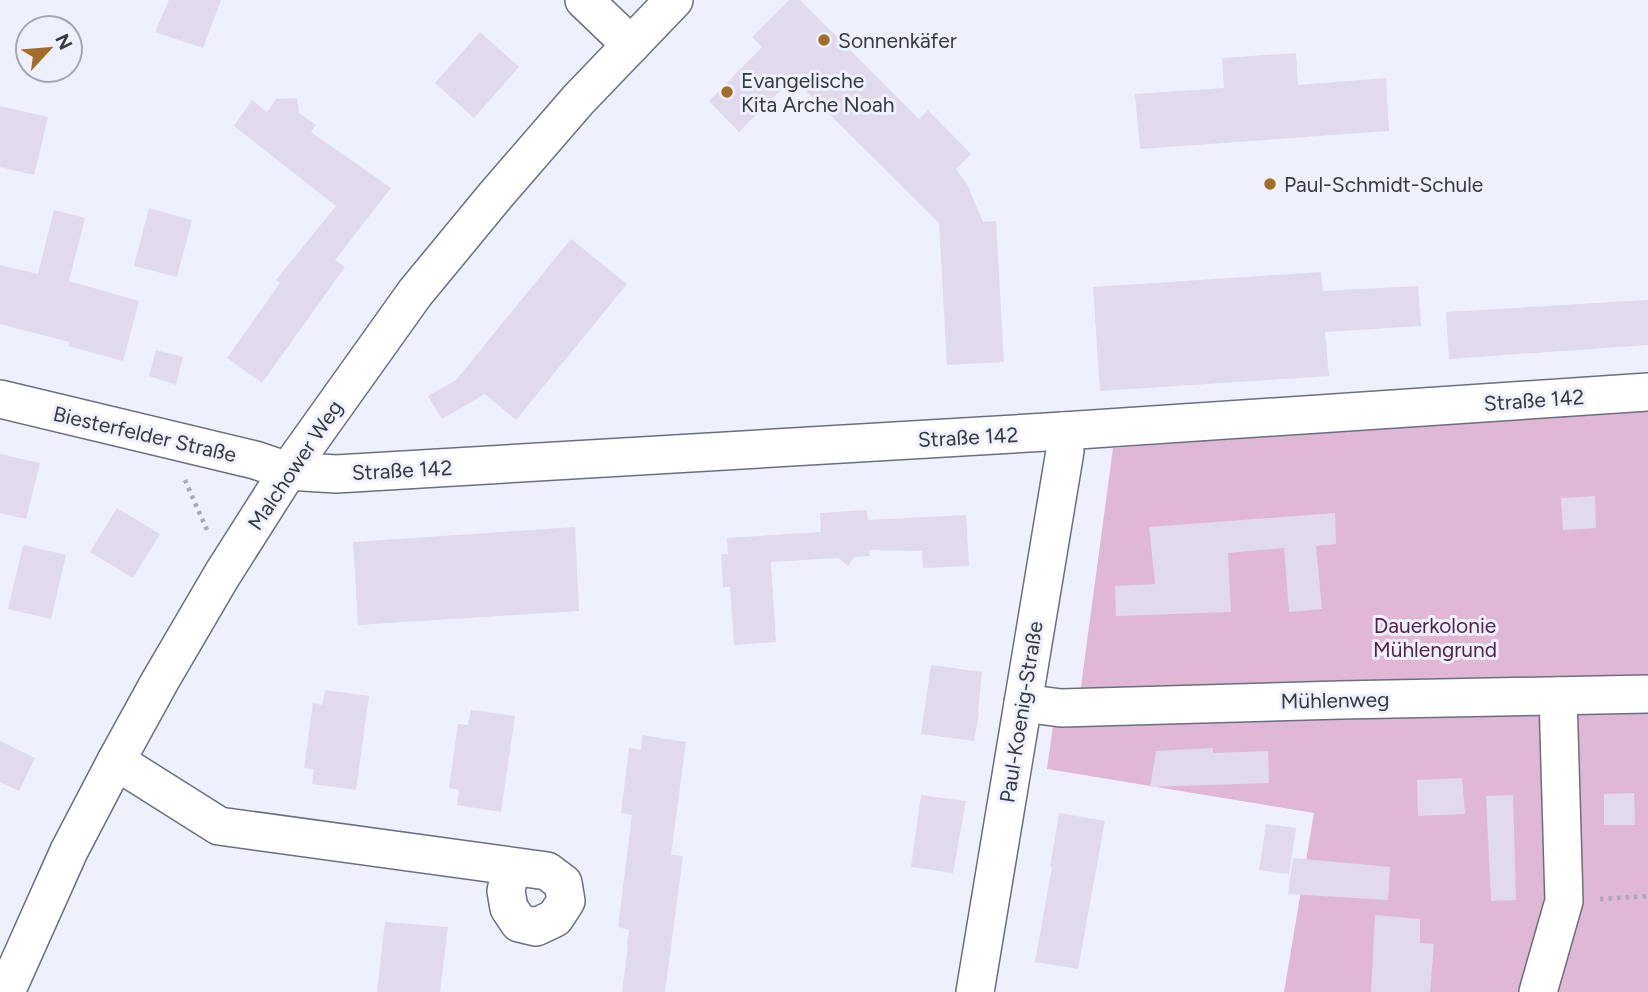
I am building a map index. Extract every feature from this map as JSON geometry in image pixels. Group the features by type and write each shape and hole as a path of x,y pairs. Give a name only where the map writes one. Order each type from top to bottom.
{"street":[{"path":"584,0 631,45"},
{"name":"Malchower Weg","path":"6,992 69,851 116,761 215,586 288,471 415,293 578,100 674,0"},
{"name":"Straße 142","path":"288,471 356,473 1063,431 1648,392"},
{"name":"Biesterfelder Straße","path":"0,399 255,460 288,471"},
{"name":"Paul-Koenig-Straße","path":"975,992 1065,451 1063,431"},
{"name":"Mühlenweg","path":"1023,703 1061,708 1648,694"},
{"path":"1538,992 1564,901 1558,696"},
{"path":"116,761 219,826 511,867"}],"path":[{"path":"185,479 207,530"},
{"path":"1564,901 1648,896"}],"green space":[{"name":"Dauerkolonie Mühlengrund","path":"1648,407 1648,992 1284,992 1314,813 1047,769 1058,690 1080,694 1113,448"}],"building":[{"path":"169,0 221,0 203,48 155,32"},
{"path":"789,0 800,0 919,119 928,110 971,154 956,169 968,186 983,222 996,221 1004,362 947,365 939,223 793,78 739,132 709,101 762,47 752,37"},
{"path":"480,32 519,67 474,118 435,83"},
{"path":"1296,53 1298,85 1386,78 1389,131 1140,149 1135,94 1224,88 1222,58"},
{"path":"297,98 299,113 316,125 311,132 391,188 335,260 345,267 262,383 227,358 280,283 276,280 336,206 234,126 252,100 267,112 276,99"},
{"path":"0,106 48,117 34,175 0,167"},
{"path":"149,208 192,220 177,277 134,266"},
{"path":"54,210 85,218 69,281 139,301 123,361 68,346 69,342 0,324 0,265 38,274"},
{"path":"571,239 627,284 516,420 485,394 442,419 428,396 456,380"},
{"path":"1321,272 1323,291 1418,286 1421,326 1325,332 1329,376 1100,391 1093,287"},
{"path":"1648,300 1648,345 1449,359 1446,312"},
{"path":"156,350 183,357 176,385 149,376"},
{"path":"0,454 40,463 26,519 0,513"},
{"path":"1595,496 1596,528 1563,530 1561,498"},
{"path":"117,508 160,534 133,578 90,552"},
{"path":"867,510 868,520 966,515 969,566 923,568 922,551 869,550 870,556 854,557 848,566 838,558 771,562 776,642 734,645 730,587 723,587 721,554 728,554 727,538 821,532 820,513"},
{"path":"1335,513 1336,544 1316,546 1322,609 1289,612 1284,548 1228,553 1231,612 1116,616 1115,586 1155,584 1149,527"},
{"path":"575,527 579,611 358,625 353,542"},
{"path":"23,545 66,555 51,619 8,609"},
{"path":"931,665 982,672 974,741 921,734"},
{"path":"325,690 369,696 356,790 312,784 314,769 304,768 313,703 322,705"},
{"path":"471,710 515,716 501,812 457,805 459,790 449,788 458,724 468,725"},
{"path":"642,735 686,742 671,855 683,856 665,992 622,992 629,930 618,927 632,815 621,813 629,748 641,750"},
{"path":"0,741 35,758 19,791 0,782"},
{"path":"1213,748 1213,753 1268,751 1269,783 1150,787 1156,751"},
{"path":"1462,778 1465,814 1418,816 1417,780"},
{"path":"1634,793 1635,825 1604,825 1604,794"},
{"path":"921,795 966,801 953,873 911,867"},
{"path":"1513,795 1516,900 1491,901 1486,796"},
{"path":"1059,813 1105,821 1078,969 1035,962"},
{"path":"1266,824 1296,828 1289,874 1259,870"},
{"path":"1293,858 1390,867 1388,900 1288,894"},
{"path":"1375,915 1420,919 1420,943 1434,944 1430,992 1371,992"},
{"path":"385,922 448,927 440,992 377,992"}],"place":[{"name":"Sonnenkäfer","path":"824,40"},
{"name":"Evangelische Kita Arche Noah","path":"727,92"},
{"name":"Paul-Schmidt-Schule","path":"1270,184"}]}
